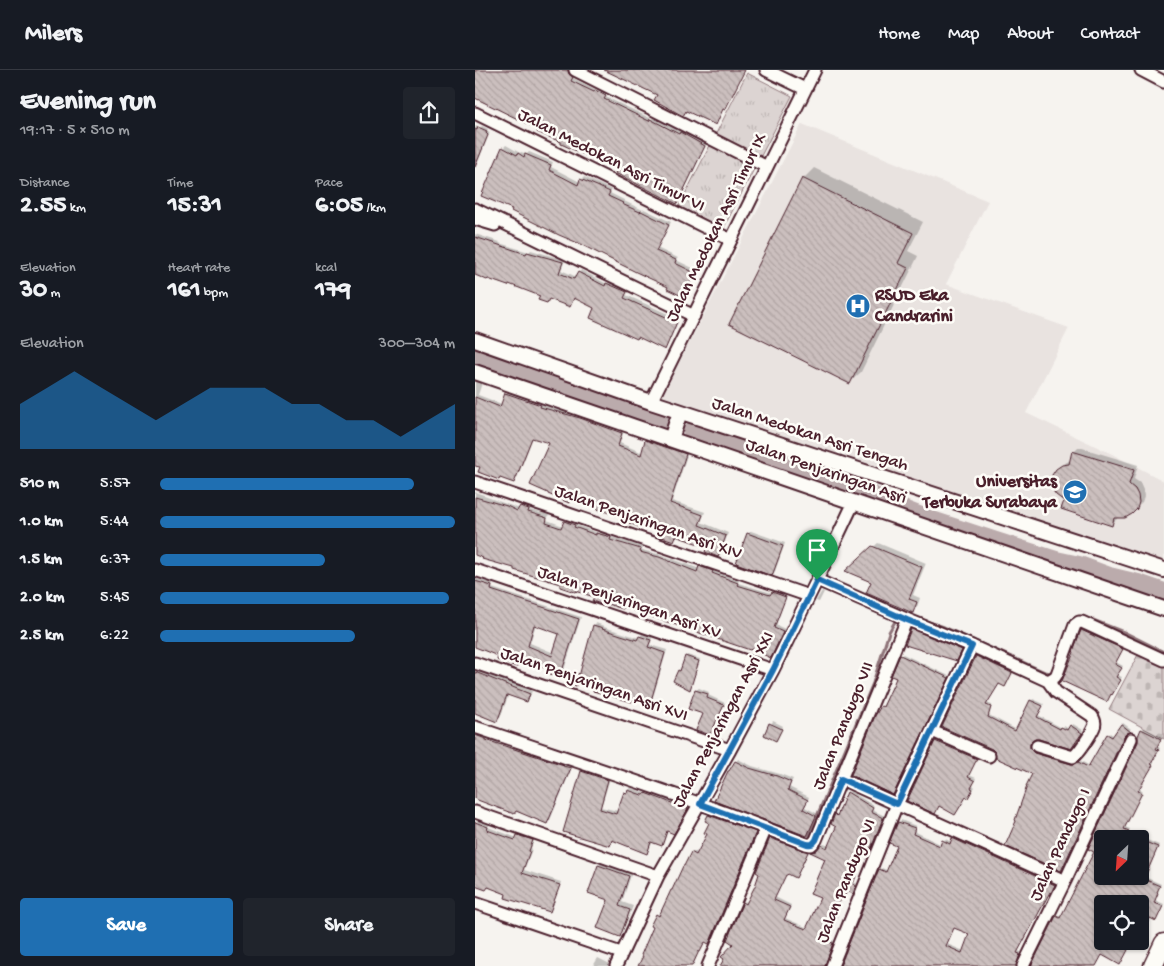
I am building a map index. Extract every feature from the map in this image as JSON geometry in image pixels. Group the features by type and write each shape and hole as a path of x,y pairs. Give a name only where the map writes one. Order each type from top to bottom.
{"main road":[{"path":"1153,966 1164,942"}],"street":[{"path":"575,70 767,167"},
{"path":"766,70 805,90"},
{"name":"Jalan Medokan Asri Timur IX","path":"651,402 815,70"},
{"path":"1141,70 1164,82"},
{"name":"Jalan Medokan Asri Timur VI","path":"475,112 731,240"},
{"path":"475,209 694,316"},
{"path":"475,219 535,239"},
{"name":"Jalan Medokan Asri Tengah","path":"475,340 680,412 1164,570"},
{"name":"Jalan Penjaringan Asri","path":"475,372 1164,609"},
{"path":"671,439 680,412"},
{"name":"Jalan Penjaringan Asri XIV","path":"475,482 809,596"},
{"name":"Jalan Penjaringan Asri XXI","path":"616,966 658,876 700,804 773,670 854,502"},
{"name":"Jalan Penjaringan Asri XV","path":"475,570 773,670"},
{"path":"817,580 902,618 972,646 1048,681 1056,692 1094,719 1095,726 1078,753 1073,757 1037,746"},
{"name":"Jalan Pandugo VII","path":"766,828 811,845 816,840 902,618"},
{"path":"1048,681 1057,674 1075,625 1079,622 1164,660"},
{"name":"Jalan Pandugo VI","path":"831,966 897,804 972,646"},
{"name":"Jalan Penjaringan Asri XVI","path":"475,663 730,750"},
{"path":"475,727 766,828 708,966"},
{"path":"932,731 989,756"},
{"name":"Jalan Pandugo I","path":"1023,966 1131,739"},
{"path":"841,779 1065,881"},
{"path":"475,812 658,876"},
{"path":"475,903 621,953"}],"shaded area":[{"name":"RSUD Eka Candrarini","path":"802,124 988,201 946,284 1069,328 1026,413 1164,481 1164,564 661,398"}],"green space":[{"path":"747,73 792,96 723,229 679,206"},
{"path":"1140,651 1164,663 1164,739 1109,709"}],"building":[{"path":"475,70 568,70 569,74 573,77 571,81 594,92 595,90 606,96 604,99 649,121 650,119 679,134 680,132 705,146 677,204 615,173 618,168 561,144 561,142 537,132 538,129 475,98"},
{"path":"604,70 745,70 716,125 686,111 683,116 654,100 657,95"},
{"path":"478,127 487,131 488,135 475,167 475,129 477,130"},
{"path":"502,147 517,155 518,153 524,157 525,154 551,165 549,170 578,185 580,179 610,192 608,196 622,204 669,225 656,251 676,260 675,263 695,273 684,297 667,289 668,287 511,211 512,209 481,196"},
{"path":"802,178 913,233 898,263 908,268 850,384 729,324"},
{"path":"475,237 526,254 527,252 563,262 559,273 574,279 578,272 605,286 606,283 627,292 624,298 677,322 665,350 590,318 594,308 574,298 570,307 549,299 547,303 538,300 540,296 509,284 508,286 475,275"},
{"path":"505,393 541,405 540,407 580,418 622,433 618,446 641,455 645,440 686,454 670,503 703,515 699,525 726,536 718,557 705,552 707,547 676,536 674,541 659,536 660,531 643,525 642,528 621,520 622,517 597,509 597,506 571,498 569,503 530,485 549,443 532,438 514,483 500,478 499,480 478,472 480,467 475,466 475,397 500,407"},
{"path":"1072,451 1134,470 1129,484 1138,495 1137,509 1125,518 1114,518 1112,526 1061,509 1064,501 1052,489 1052,475 1062,465 1069,464"},
{"path":"475,497 507,506 517,511 520,506 529,509 528,512 547,518 546,523 561,528 564,521 575,525 574,527 596,535 596,533 611,537 610,540 641,549 640,552 659,557 697,572 699,566 738,583 737,585 770,595 772,592 786,597 774,628 783,632 771,658 751,649 623,607 623,609 607,604 607,606 592,601 594,597 560,587 560,584 514,570 514,568 482,559 475,555"},
{"path":"747,533 783,546 772,576 736,563"},
{"path":"872,546 922,567 909,599 917,602 913,613 866,593 871,582 845,571"},
{"path":"475,581 492,586 491,590 579,619 560,677 547,673 548,669 520,659 517,667 497,660 498,656 475,647","holes":["534,625 559,634 552,656 528,646"]},
{"path":"593,625 637,640 639,636 651,640 648,647 665,653 650,704 633,699 632,702 593,691 595,685 578,680"},
{"path":"911,629 962,650 957,661 905,645"},
{"path":"1081,630 1123,649 1115,664 1122,668 1116,677 1121,680 1107,702 1062,681"},
{"path":"900,655 949,678 893,795 851,775 875,716 881,706 883,707 894,683 896,678 891,676"},
{"path":"685,656 699,661 690,690 673,681 678,670 680,671"},
{"path":"976,656 1012,673 1005,687 999,684 986,705 991,707 988,717 1015,731 1030,700 1043,706 1037,717 1060,729 1061,727 1067,730 1070,725 1082,733 1071,749 1035,739 1030,744 1030,748 1034,753 1071,764 1078,762 1088,767 1107,734 1112,737 1121,724 1131,732 1124,736 1061,871 1005,846 1016,821 1026,786 1032,774 996,758 995,752 992,749 942,727"},
{"path":"475,672 530,694 527,702 507,695 497,722 475,713"},
{"path":"571,672 579,674 576,686 568,684"},
{"path":"695,690 708,694 707,698 724,705 710,735 696,730 703,714 688,709"},
{"path":"769,723 782,729 776,741 764,735"},
{"path":"1141,729 1161,739 1156,749 1159,750 1151,764 1153,765 1138,791 1142,793 1124,829 1126,830 1097,830 1138,742"},
{"path":"475,735 571,768 547,824 516,811 514,814 475,799"},
{"path":"935,741 977,759 968,777 975,781 971,788 973,789 955,815 939,806 935,814 907,801"},
{"path":"735,761 749,768 791,782 788,790 808,800 803,809 816,816 807,836 714,801 728,771"},
{"path":"581,771 608,780 600,809 616,814 624,792 627,793 628,790 642,795 645,793 688,809 674,834 667,831 662,846 651,842 647,854 612,840 610,846 563,832"},
{"path":"847,792 873,808 871,812 883,818 872,846 868,853 865,852 856,872 853,884 856,886 853,894 847,891 845,895 843,894 834,916 837,917 826,940 833,943 825,966 720,966 724,959 721,957 733,944 727,940 743,902 746,904 755,886 759,874 756,872 770,838 808,852 796,878 788,874 786,875 774,900 790,907 784,920 806,929 820,898 810,894 825,859 810,852 816,851 821,845 827,848 836,827 831,824 835,814 837,816"},
{"path":"708,815 756,832 709,944 705,942 692,966 638,966 653,927 650,926 656,914 659,916 691,852 696,855 707,834 704,833 709,823 705,821"},
{"path":"475,822 488,827 487,830 515,840 517,835 533,840 522,873 560,885 550,912 505,898 506,894 488,887 486,890 475,886"},
{"path":"898,822 915,828 913,834 940,846 942,840 950,844 952,838 1055,885 1017,953 1020,954 1016,966 840,966 879,869 886,872 897,846 889,843","holes":["954,928 969,934 962,953 946,946"]},
{"path":"1094,836 1094,852 1088,849"},
{"path":"1149,844 1158,847 1149,868"},
{"path":"1094,852 1094,885 1149,885 1149,881 1160,886 1154,903 1163,906 1156,921 1150,918 1149,920 1149,895 1094,895 1094,950 1128,950 1120,965 1102,955 1096,966 1031,966 1056,916 1060,918"},
{"path":"598,865 629,876 619,906 630,910 620,937 597,928 608,900 588,893"}],"waterway":[{"path":"475,356 666,422"},
{"path":"693,431 847,484 929,520 1164,593"},
{"path":"1082,617 1126,633 1164,652"},
{"path":"809,835 873,683 889,632 897,618"},
{"path":"917,618 944,627 1045,672 1051,673 1053,669"}],"place":[{"name":"RSUD Eka Candrarini","path":"858,306"},
{"name":"Universitas Terbuka Surabaya","path":"1075,492"}],"route":[{"path":"817,580 907,620 972,646 897,804 841,779 816,840 811,845 700,804 773,670 817,580"}]}
